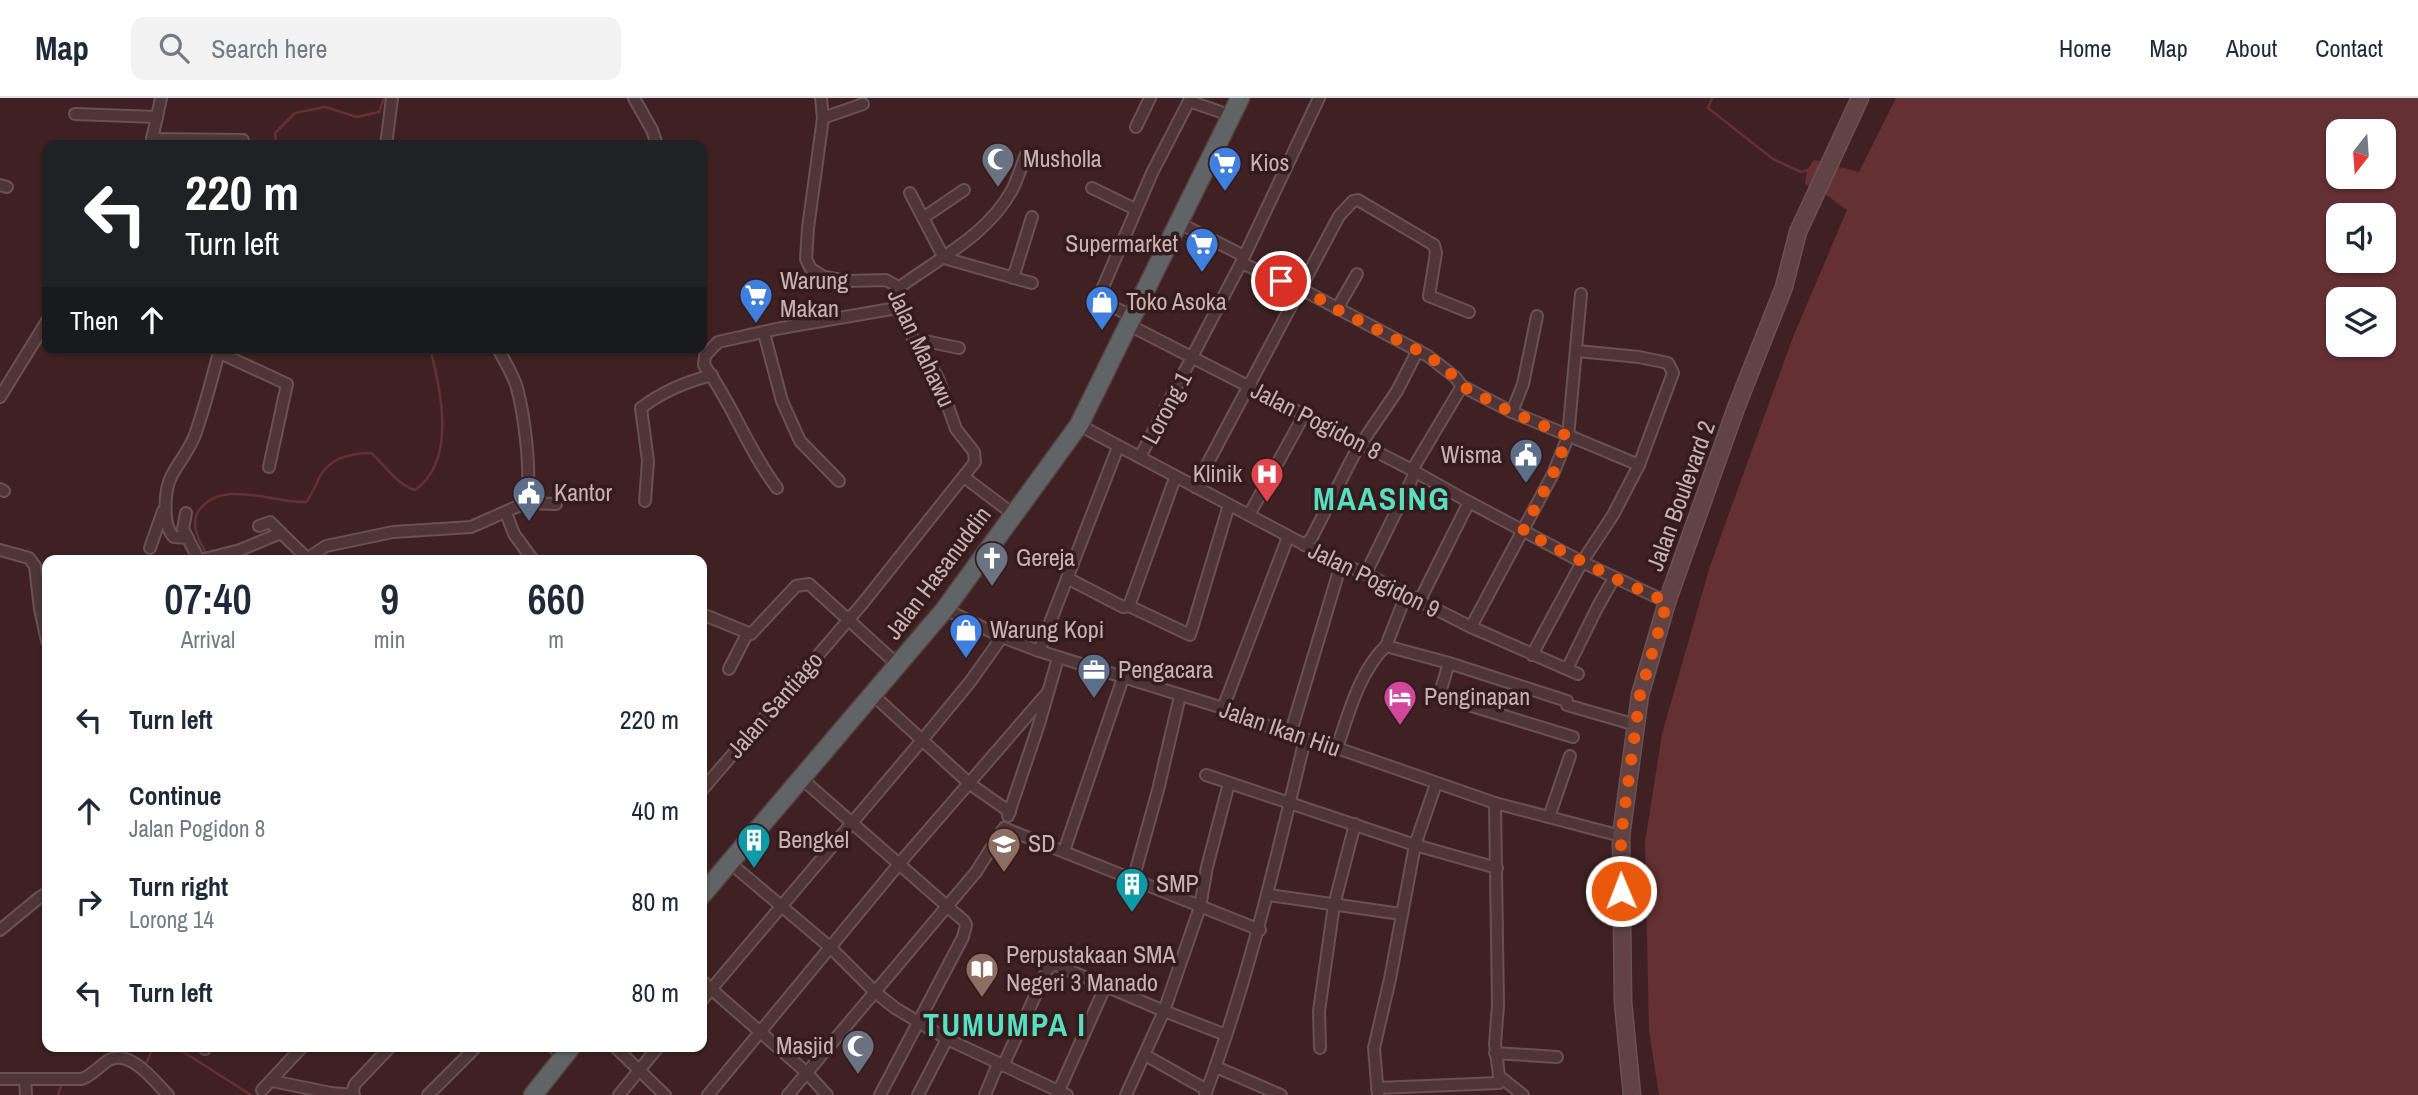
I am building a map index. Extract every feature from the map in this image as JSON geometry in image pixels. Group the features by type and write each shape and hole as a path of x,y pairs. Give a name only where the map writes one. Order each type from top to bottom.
{"highway":[{"name":"Jalan Hasanuddin","path":"707,889 944,609 1079,425 1240,98"},
{"path":"533,1095 561,1052"}],"main road":[{"name":"Jalan Boulevard 2","path":"1632,1095 1623,1002 1621,836 1640,695 1667,602 1736,408 1784,287 1798,232 1860,98"}],"street":[{"path":"152,140 161,98"},
{"path":"387,140 391,98"},
{"path":"634,98 655,140"},
{"name":"Jalan Mahawu","path":"821,98 823,118 806,259 811,269 820,276 848,281 891,282 897,289 897,308 938,378 956,429 975,455 975,462 964,477 849,620"},
{"path":"1136,127 1150,98"},
{"name":"Lorong 1","path":"1140,457 1242,260 1319,98"},
{"path":"1092,188 1135,209 1186,99 1232,116"},
{"path":"823,118 863,104"},
{"path":"75,114 157,117"},
{"path":"897,289 965,243 993,216 1012,190 1026,155"},
{"path":"923,218 964,190"},
{"path":"910,193 944,258 1032,283"},
{"path":"1195,487 1339,216 1356,200 1434,245 1436,253 1429,296 1469,312"},
{"name":"Jalan Pogidon 8","path":"1135,209 1098,299 1193,358 1412,470 1582,562 1667,602"},
{"path":"1013,278 1032,217"},
{"path":"1177,222 1242,260 1418,351 1455,377 1462,386 1511,412 1639,465"},
{"path":"1337,309 1357,274"},
{"path":"1471,627 1553,474 1568,436 1581,294"},
{"path":"777,488 703,361 713,346 718,342 781,328 897,308"},
{"path":"1511,412 1523,384 1537,316"},
{"path":"0,397 42,329"},
{"path":"764,333 782,401 800,441 839,481"},
{"path":"916,344 929,341 959,348"},
{"path":"1304,545 1311,538 1358,443 1397,391 1418,351"},
{"path":"1532,655 1639,465 1673,373 1668,363 1639,356 1577,351"},
{"path":"188,538 174,537 168,531 165,517 167,497 170,478 197,430 216,354"},
{"path":"225,354 287,384 269,467"},
{"path":"501,354 517,387 526,447 525,503"},
{"path":"645,501 648,461 640,408 683,383 712,375"},
{"path":"1360,571 1368,569 1414,475 1412,470 1462,386"},
{"path":"1249,515 1304,415"},
{"name":"Jalan Pogidon 9","path":"1079,425 1340,564 1360,571 1471,627 1578,674"},
{"path":"1039,651 1118,446"},
{"path":"964,477 1013,514"},
{"path":"1129,606 1175,478"},
{"path":"150,548 167,497"},
{"path":"1419,601 1469,502"},
{"path":"312,555 326,546 399,531 471,527 525,503 556,504"},
{"path":"1066,578 1123,607 1129,606 1189,635 1229,505"},
{"path":"186,513 183,526 200,555"},
{"path":"506,513 514,534 529,555"},
{"path":"259,526 270,522 302,555"},
{"path":"219,555 250,547 281,533"},
{"path":"1223,708 1288,537"},
{"path":"0,550 29,558 35,566 42,617"},
{"path":"1290,735 1340,564"},
{"path":"1563,668 1569,665 1614,578"},
{"path":"707,616 747,634 754,632 782,598 796,586 802,583 811,585 898,665"},
{"path":"1337,748 1353,700 1376,657 1386,646 1406,595"},
{"name":"Jalan Ikan Hiu","path":"944,609 1002,637 1058,658 1223,708 1290,735 1337,748 1494,803 1621,836"},
{"name":"Jalan Santiago","path":"707,784 849,620"},
{"path":"729,669 747,634"},
{"path":"707,994 923,739 970,682 1002,637"},
{"path":"1386,646 1448,663 1567,701 1568,705 1636,725"},
{"path":"788,1095 976,872 1004,828 1040,724 1058,658"},
{"path":"1448,663 1439,696 1573,737"},
{"path":"1064,851 1124,678"},
{"path":"708,1095 899,864 1048,692"},
{"path":"873,695 970,784 1010,812"},
{"path":"1133,880 1180,696"},
{"path":"1145,1055 1206,1092 1269,895 1305,739"},
{"path":"1549,817 1570,756"},
{"path":"1206,775 1415,845 1497,868"},
{"path":"802,779 964,921 967,929 880,1095"},
{"path":"1126,1095 1164,1012 1200,907 1207,867 1229,783"},
{"path":"1436,784 1415,845 1374,1048 1377,1091 1443,1090 1499,1085 1523,1095"},
{"path":"1494,803 1498,1006 1495,1053 1499,1085"},
{"path":"1320,1048 1319,1011 1335,905 1355,824"},
{"path":"1004,828 1259,930"},
{"path":"730,863 831,948 875,992 918,1024 1061,1094 1106,985"},
{"path":"1269,895 1401,914"},
{"path":"0,930 42,897"},
{"path":"985,1095 1051,965 1062,966 1164,1012 1226,1035"},
{"path":"707,986 806,1072 828,1095"},
{"path":"918,1095 947,1039"},
{"path":"262,1090 298,1052"},
{"path":"272,1081 352,1095 355,1084 385,1052"},
{"path":"428,1095 471,1052"},
{"path":"620,1052 665,1095"},
{"path":"618,1095 654,1052"},
{"path":"1495,1053 1557,1057"},
{"path":"0,1079 82,1079 119,1057 141,1069 169,1095"},
{"path":"1216,1067 1277,1094"},
{"path":"24,1080 26,1095"}],"shaded area":[{"path":"1896,98 2418,98 2418,1095 1659,1095 1649,1031 1645,842 1662,734 1710,566 1793,337 1847,210 1805,184 1807,170 1814,160 1859,172"}],"waterway":[{"path":"276,140 275,133 295,113 325,107 357,117 379,112 384,98"},
{"path":"1712,98 1708,108 1773,159 1801,172 1807,170"},
{"path":"207,555 198,538 195,520 200,509 210,500 222,495 250,495 306,502 320,476 330,465 349,456 371,453 397,479 415,490 428,477 437,461 441,443 441,404 431,354"},
{"path":"145,1066 151,1052"},
{"path":"183,1052 251,1095"},
{"path":"58,1095 61,1086 65,1084"}],"place":[{"name":"Musholla","path":"998,189"},
{"name":"Kios","path":"1225,193"},
{"name":"Supermarket","path":"1202,274"},
{"name":"Warung Makan","path":"756,325"},
{"name":"Toko Asoka","path":"1102,332"},
{"name":"Wisma","path":"1526,485"},
{"name":"Klinik","path":"1267,504"},
{"name":"Kantor","path":"529,523"},
{"name":"Gereja","path":"992,588"},
{"name":"Warung Kopi","path":"966,660"},
{"name":"Pengacara","path":"1094,700"},
{"name":"Penginapan","path":"1400,727"},
{"name":"Bengkel","path":"754,870"},
{"name":"SD","path":"1004,874"},
{"name":"SMP","path":"1132,914"},
{"name":"Perpustakaan SMA Negeri 3 Manado","path":"982,999"},
{"name":"Masjid","path":"858,1076"}],"district":[{"name":"MAASING","path":"1382,499"},
{"name":"TUMUMPA I","path":"1005,1025"}],"route":[{"path":"1281,281 1429,356 1462,386 1511,412 1568,436 1553,474 1523,531 1667,602 1640,695 1625,792 1621,836 1621,891"}]}
